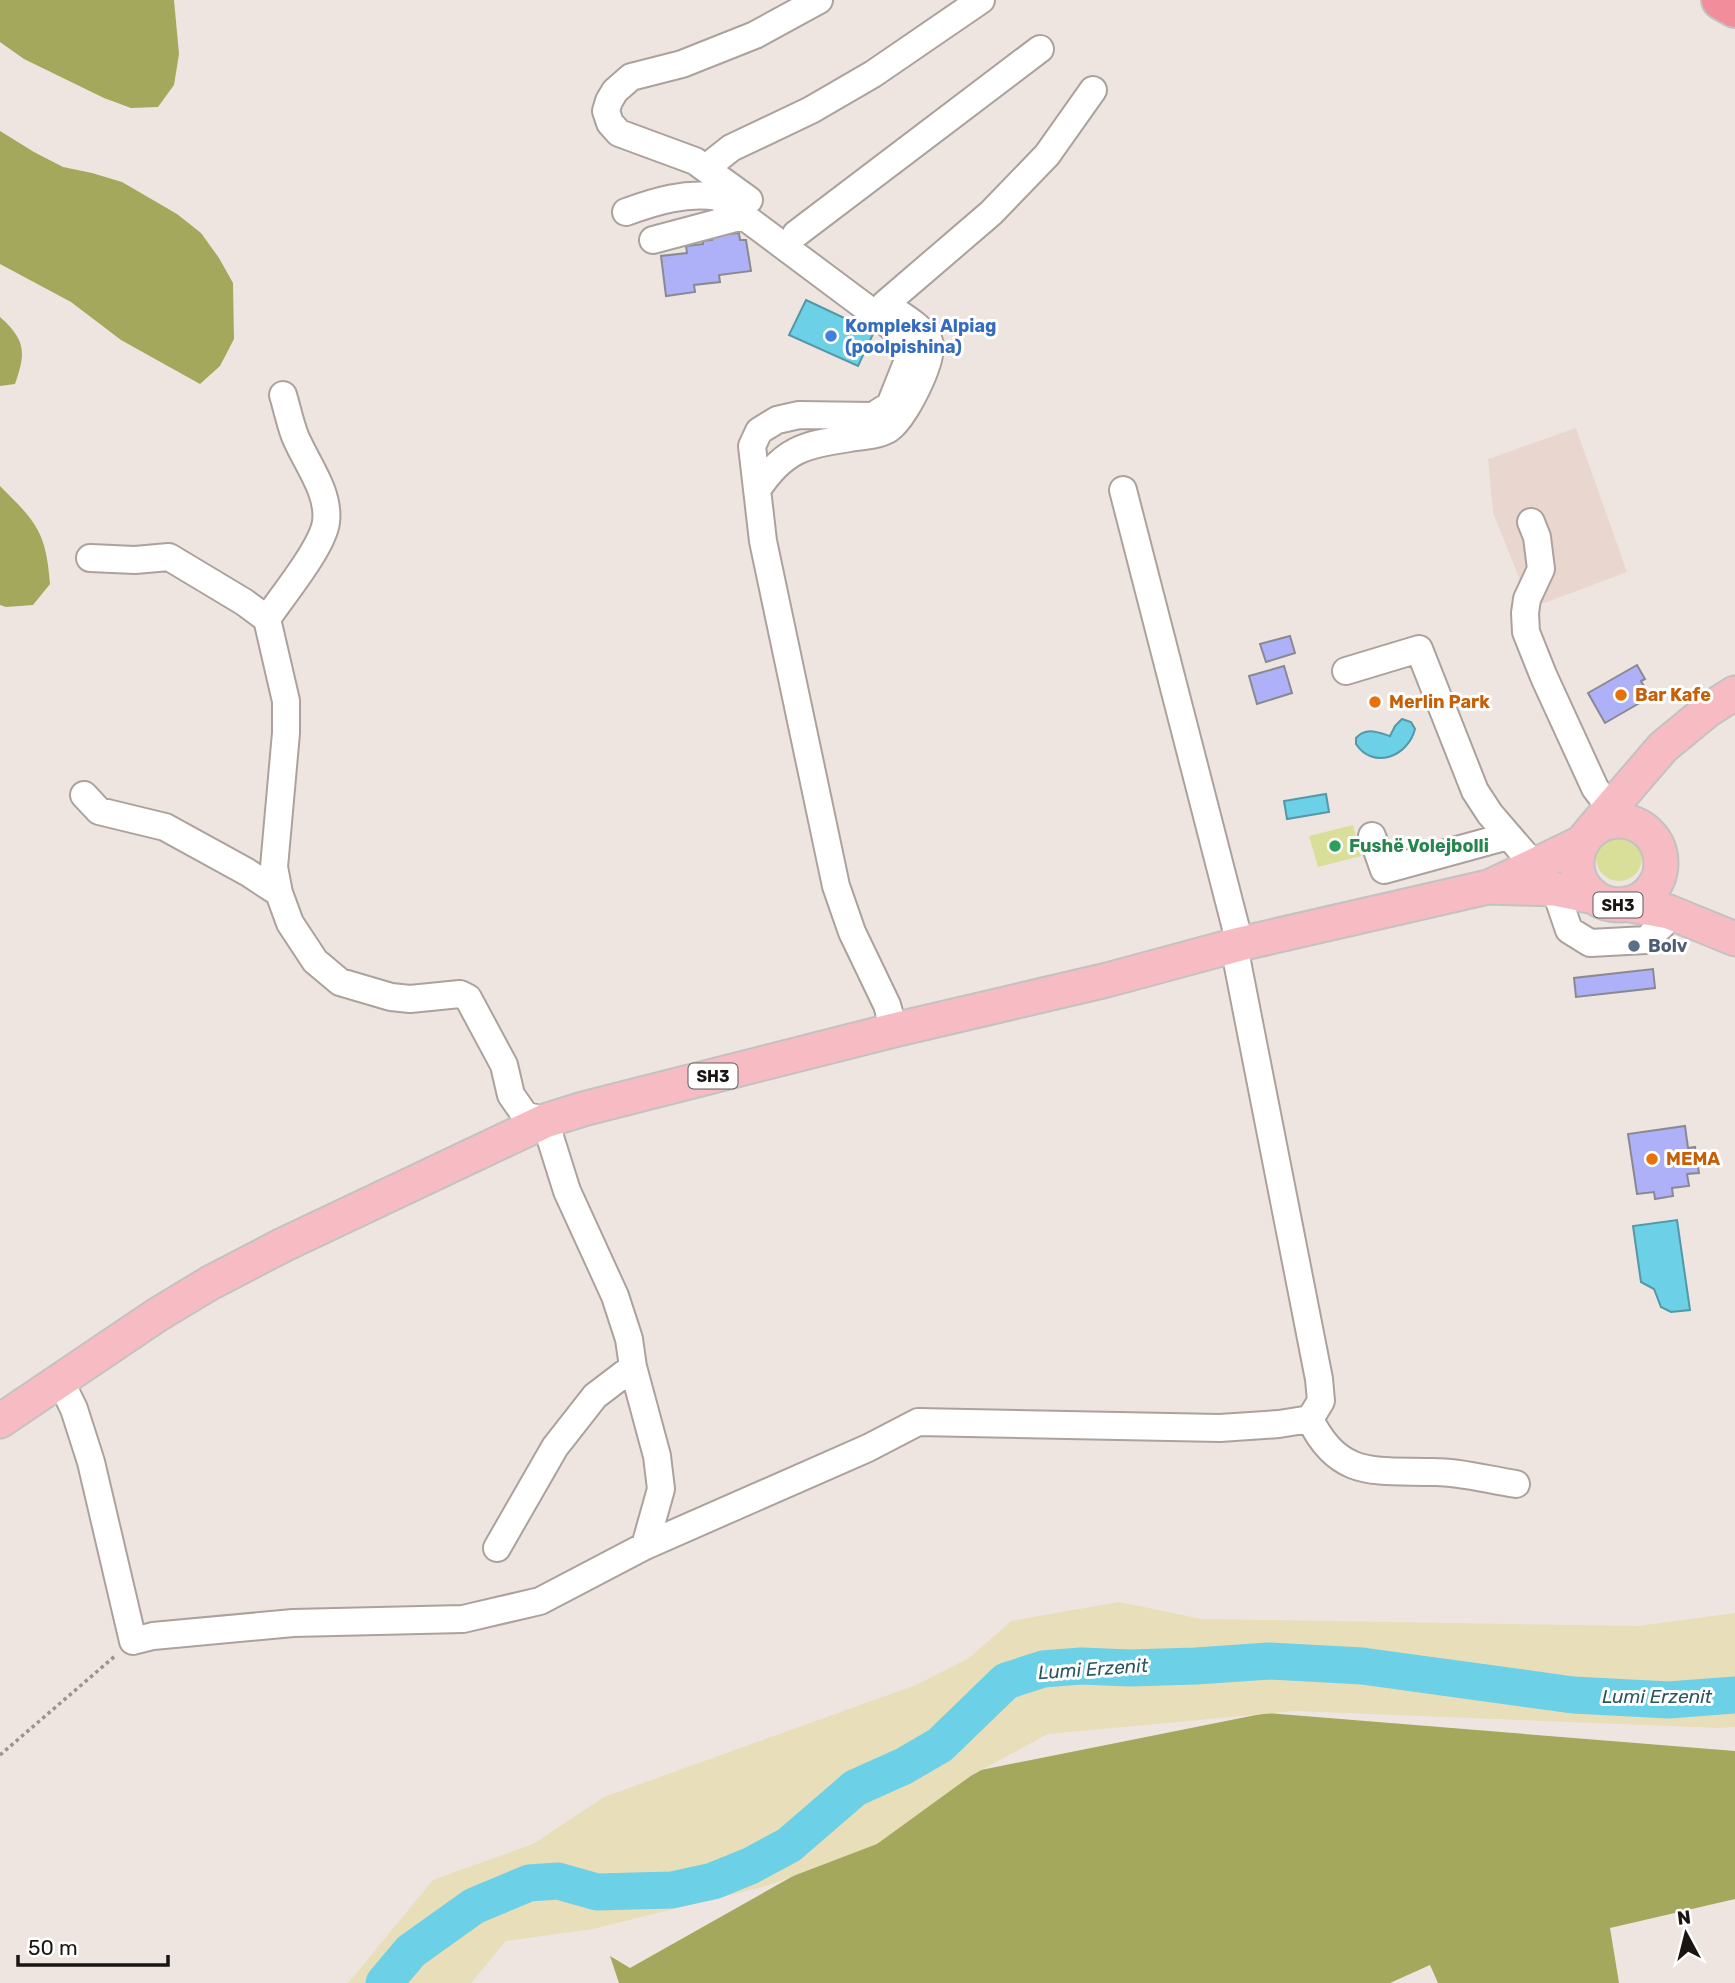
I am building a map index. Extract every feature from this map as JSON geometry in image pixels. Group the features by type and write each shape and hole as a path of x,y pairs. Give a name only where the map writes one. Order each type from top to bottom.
{"highway":[{"path":"1721,0 1735,8"}],"main road":[{"path":"1594,827 1663,747 1708,710 1735,693"},
{"path":"1639,774 1643,829"},
{"name":"SH3","path":"1488,887 1533,864 1594,827 1613,821 1625,822 1643,829 1652,837 1658,848 1661,866 1658,878 1642,898 1610,901 1582,884 1578,872 1578,853 1594,827"},
{"name":"SH3","path":"1658,878 1732,938"},
{"name":"SH3","path":"0,1421 157,1315 211,1283 545,1121 583,1109 894,1030 1107,980 1237,945 1488,887 1555,888 1668,912 1732,938"}],"street":[{"path":"757,490 782,458 798,449 888,430 905,413 929,357 929,341 922,332 796,234 705,168 695,161 619,133 610,122 606,111 615,91 631,77 682,64 755,35 820,0"},
{"path":"705,168 731,148 811,110 873,74 981,0"},
{"path":"796,234 1040,49"},
{"path":"885,304 991,213 1046,155 1093,90"},
{"path":"626,212 676,197 718,197 896,330 906,344 908,360 890,405 881,412 873,416 799,415 777,420 760,431 752,446 762,541 836,886 852,932 887,1005 894,1030"},
{"path":"653,240 743,216"},
{"path":"267,619 321,539 326,523 326,506 294,434 283,395"},
{"path":"60,1380 74,1409 91,1462 132,1641 153,1636 293,1623 463,1619 540,1601 645,1546 868,1448 918,1422 1220,1428 1310,1419 1321,1402 1319,1380 1237,945 1123,490"},
{"path":"1531,522 1537,537 1541,569 1527,599 1527,632 1544,677 1595,788 1594,827"},
{"path":"90,558 135,560 169,557 267,619 286,701 286,733 274,867 279,893 290,923 315,961 340,982 372,993 410,999 460,994 468,998 503,1065 511,1095 525,1115 545,1121 567,1191 615,1296 629,1339 633,1367 657,1456 661,1489 645,1546"},
{"path":"1346,671 1419,649 1475,792 1533,864"},
{"path":"84,795 99,811 165,827 279,893"},
{"path":"1372,836 1384,870 1508,836"},
{"path":"1555,888 1569,930 1590,943 1646,940 1663,924 1668,912"},
{"path":"497,1548 555,1447 595,1396 633,1367"},
{"path":"1310,1419 1320,1440 1336,1456 1361,1468 1390,1472 1437,1472 1516,1484"}],"path":[{"path":"0,1755 132,1641"}],"shaded area":[{"path":"1576,428 1627,572 1539,605 1522,585 1493,513 1488,459"}],"green space":[{"path":"0,0 174,0 179,54 174,85 158,107 131,108 104,98 24,59 0,42"},
{"path":"0,131 63,167 122,182 177,214 201,233 233,283 234,339 220,366 200,384 121,340 71,302 0,264"},
{"path":"0,317 15,333 22,355 15,384 0,386"},
{"path":"0,486 31,519 46,551 50,584 33,605 0,605"},
{"name":"Fushë Volejbolli","path":"1353,825 1361,856 1318,867 1309,836"},
{"path":"1619,835 1635,842 1642,858 1635,874 1619,881 1603,874 1596,858 1603,842"},
{"path":"1266,1713 1735,1751 1735,1899 1610,1928 1619,1983 1438,1983 1430,1965 1390,1983 619,1983 610,1956 630,1968 981,1770"}],"sand":[{"path":"1119,1602 1202,1619 1638,1626 1735,1613 1735,1727 1295,1711 1048,1734 972,1775 877,1844 767,1886 593,1929 506,1941 471,1983 348,1983 433,1880 533,1844 604,1797 916,1685 969,1658 1011,1621"}],"water":[{"path":"806,300 874,332 858,366 789,335"},
{"path":"1402,719 1411,722 1415,729 1411,739 1398,753 1389,757 1371,757 1356,744 1356,738 1368,731 1390,736"},
{"path":"1326,794 1329,812 1287,819 1284,801"},
{"path":"1677,1220 1690,1310 1671,1312 1661,1307 1654,1289 1641,1282 1633,1226"}],"building":[{"path":"739,233 740,240 746,240 751,271 719,275 720,282 694,285 695,292 666,296 661,256 687,253 686,246 703,244 703,241 712,240 711,236"},
{"path":"1290,636 1295,653 1266,662 1260,644"},
{"path":"1637,665 1645,679 1641,681 1650,697 1605,723 1588,693"},
{"path":"1284,666 1292,693 1257,704 1249,676"},
{"path":"1653,969 1655,988 1576,997 1574,978"},
{"path":"1685,1126 1688,1148 1695,1147 1699,1173 1687,1174 1689,1186 1672,1188 1673,1196 1655,1199 1654,1192 1637,1194 1628,1134"}],"waterway":[{"name":"Lumi Erzenit","path":"384,1983 411,1951 474,1906 529,1883 558,1881 597,1892 672,1890 713,1881 750,1866 789,1845 855,1788 904,1766 940,1745 1006,1681 1043,1669 1081,1666 1196,1666 1269,1661 1362,1666 1573,1695 1669,1700 1735,1695"}],"place":[{"name":"Kompleksi Alpiag (poolpishina)","path":"831,336"},
{"name":"Bar Kafe","path":"1621,695"},
{"name":"Merlin Park","path":"1375,702"},
{"name":"Fushë Volejbolli","path":"1335,846"},
{"name":"Bolv","path":"1634,946"},
{"name":"MEMA","path":"1652,1159"}]}
